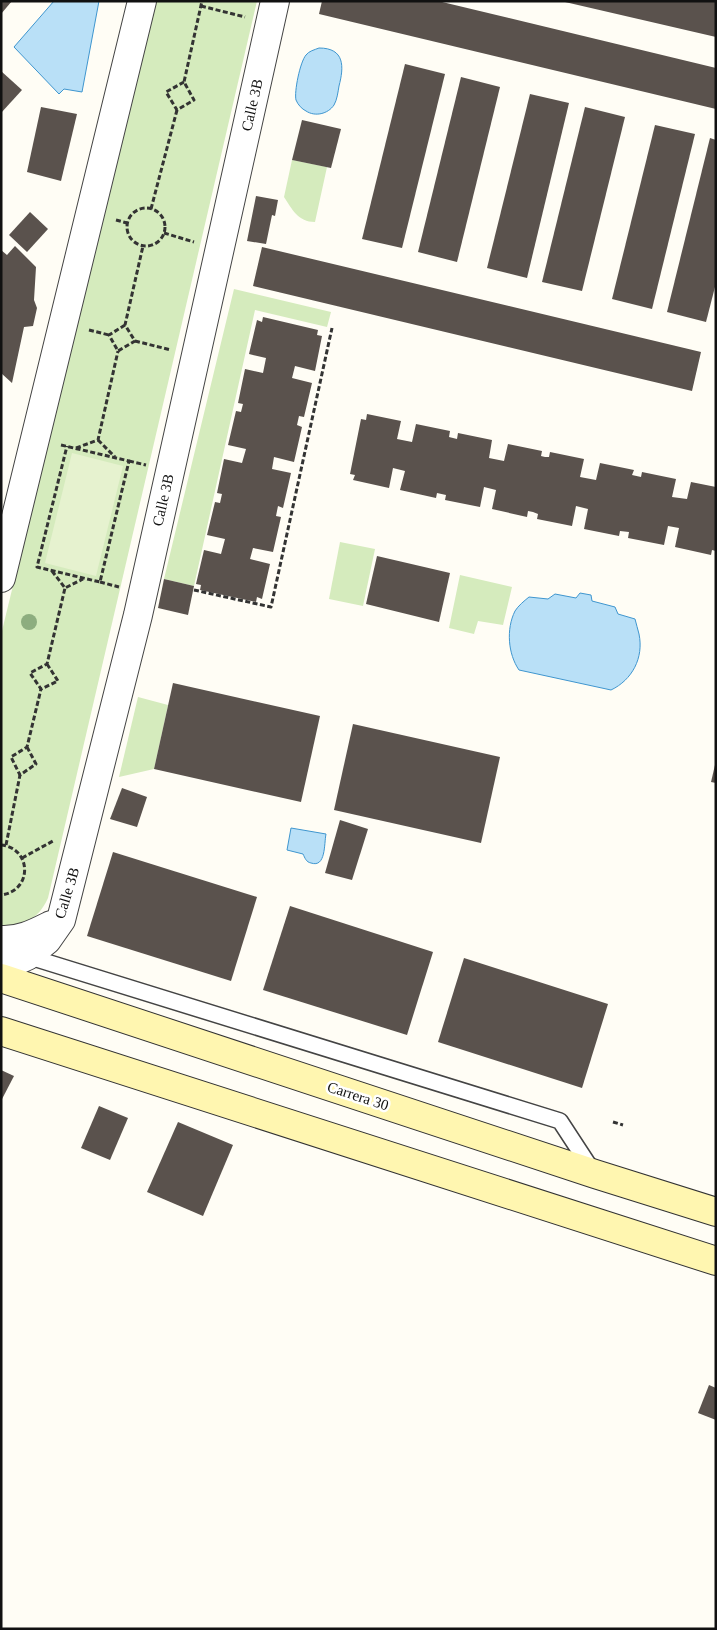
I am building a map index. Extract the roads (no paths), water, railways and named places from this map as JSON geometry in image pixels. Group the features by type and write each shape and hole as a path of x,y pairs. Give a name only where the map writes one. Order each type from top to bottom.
{"main road":[{"name":"Carrera 30","path":"1,978 595,1174 716,1212"},
{"path":"1,1030 716,1260"}],"street":[{"path":"1,578 142,1"},
{"name":"Calle 3B","path":"1,968 28,956 47,940 61,920 138,615 274,1"},
{"path":"1,940 14,940 34,934 61,920"}],"lane":[{"path":"28,956 560,1121 595,1174"}],"water":[{"path":"54,1 99,1 82,92 64,89 59,94 14,47"},
{"path":"319,48 334,51 338,55 341,60 342,72 334,105 328,111 313,114 302,108 297,102 296,91 298,77 306,55"},
{"path":"580,593 591,595 592,601 615,607 618,614 635,619 640,643 638,660 625,680 611,690 519,670 512,657 510,626 515,611 521,604 529,597 548,599 555,594 576,598"},
{"path":"291,828 326,834 322,859 319,862 316,864 309,862 303,854 287,850"}]}
